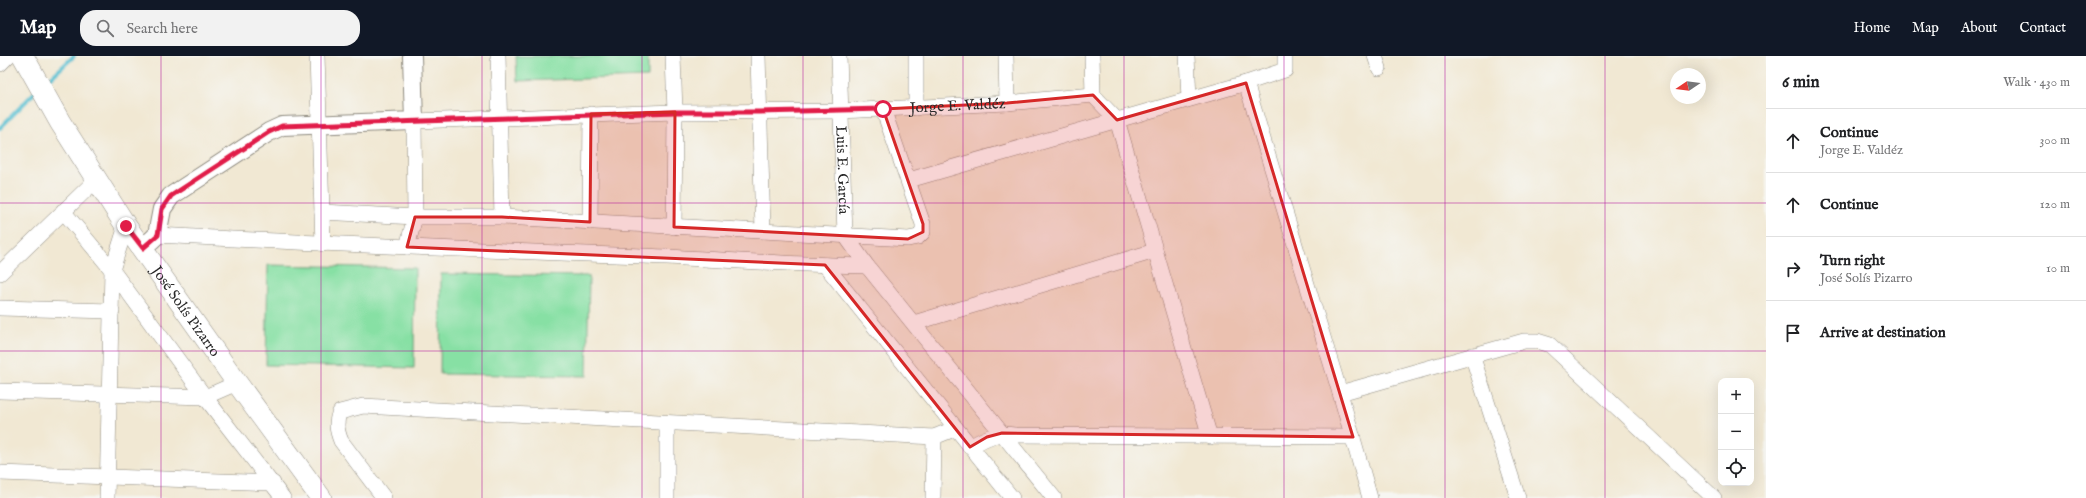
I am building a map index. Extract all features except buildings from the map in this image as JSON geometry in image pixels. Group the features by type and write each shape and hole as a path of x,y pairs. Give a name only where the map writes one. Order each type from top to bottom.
{"main road":[{"name":"José Solís Pizarro","path":"18,56 126,226 150,241 237,383 321,498"}],"street":[{"path":"0,64 18,56"},
{"path":"317,56 323,244"},
{"path":"407,247 415,217 412,56"},
{"path":"498,56 502,217"},
{"path":"673,56 675,112 674,226"},
{"path":"758,56 763,231"},
{"name":"Luis E. García","path":"839,56 845,236"},
{"path":"916,56 916,108"},
{"path":"1006,56 1007,104"},
{"path":"1092,56 1093,95 1117,120 1210,437"},
{"path":"1188,56 1189,99"},
{"path":"909,180 1246,83 1285,70 1285,56"},
{"path":"1246,83 1340,393 1370,498"},
{"name":"Jorge E. Valdéz","path":"150,241 162,209 171,196 269,132 282,126 591,114 840,111 1007,104 1093,95"},
{"path":"322,212 415,217 502,217 908,239 918,236 923,232 924,224 883,109"},
{"path":"590,222 591,114"},
{"path":"0,273 97,179"},
{"path":"63,211 112,270 205,397 283,498"},
{"path":"107,498 112,270 126,226"},
{"path":"845,236 867,266 1054,498"},
{"path":"150,241 323,244 867,266"},
{"path":"914,324 1155,251"},
{"path":"825,265 954,429 1012,498"},
{"path":"0,308 112,311"},
{"path":"1340,393 1524,341 1537,341 1550,345 1714,498"},
{"path":"1472,355 1518,498"},
{"path":"0,391 110,396 205,397 237,383"},
{"path":"384,498 341,441 337,430 337,418 340,412 363,406 667,424 934,437 954,429"},
{"path":"667,424 667,498"},
{"path":"970,447 987,437 1002,433 1014,435 1353,437"},
{"path":"934,437 934,498"},
{"path":"0,473 272,483"}],"highlighted area":[{"path":"1246,83 1353,437 1002,433 987,437 970,447 825,265 407,247 415,217 502,217 590,222 591,114 675,112 674,227 908,239 923,232 923,224 883,109 1007,103 1093,95 1117,120"}],"green space":[{"path":"516,56 648,56 648,77 517,81"},
{"path":"268,265 415,268 414,368 266,365"},
{"path":"441,274 589,276 587,376 440,374"}],"waterway":[{"path":"46,82 74,56"},
{"path":"0,128 36,91"}],"route":[{"path":"126,226 143,248 158,235 162,209 171,196 269,132 282,126 591,114 840,111 883,109"}]}
